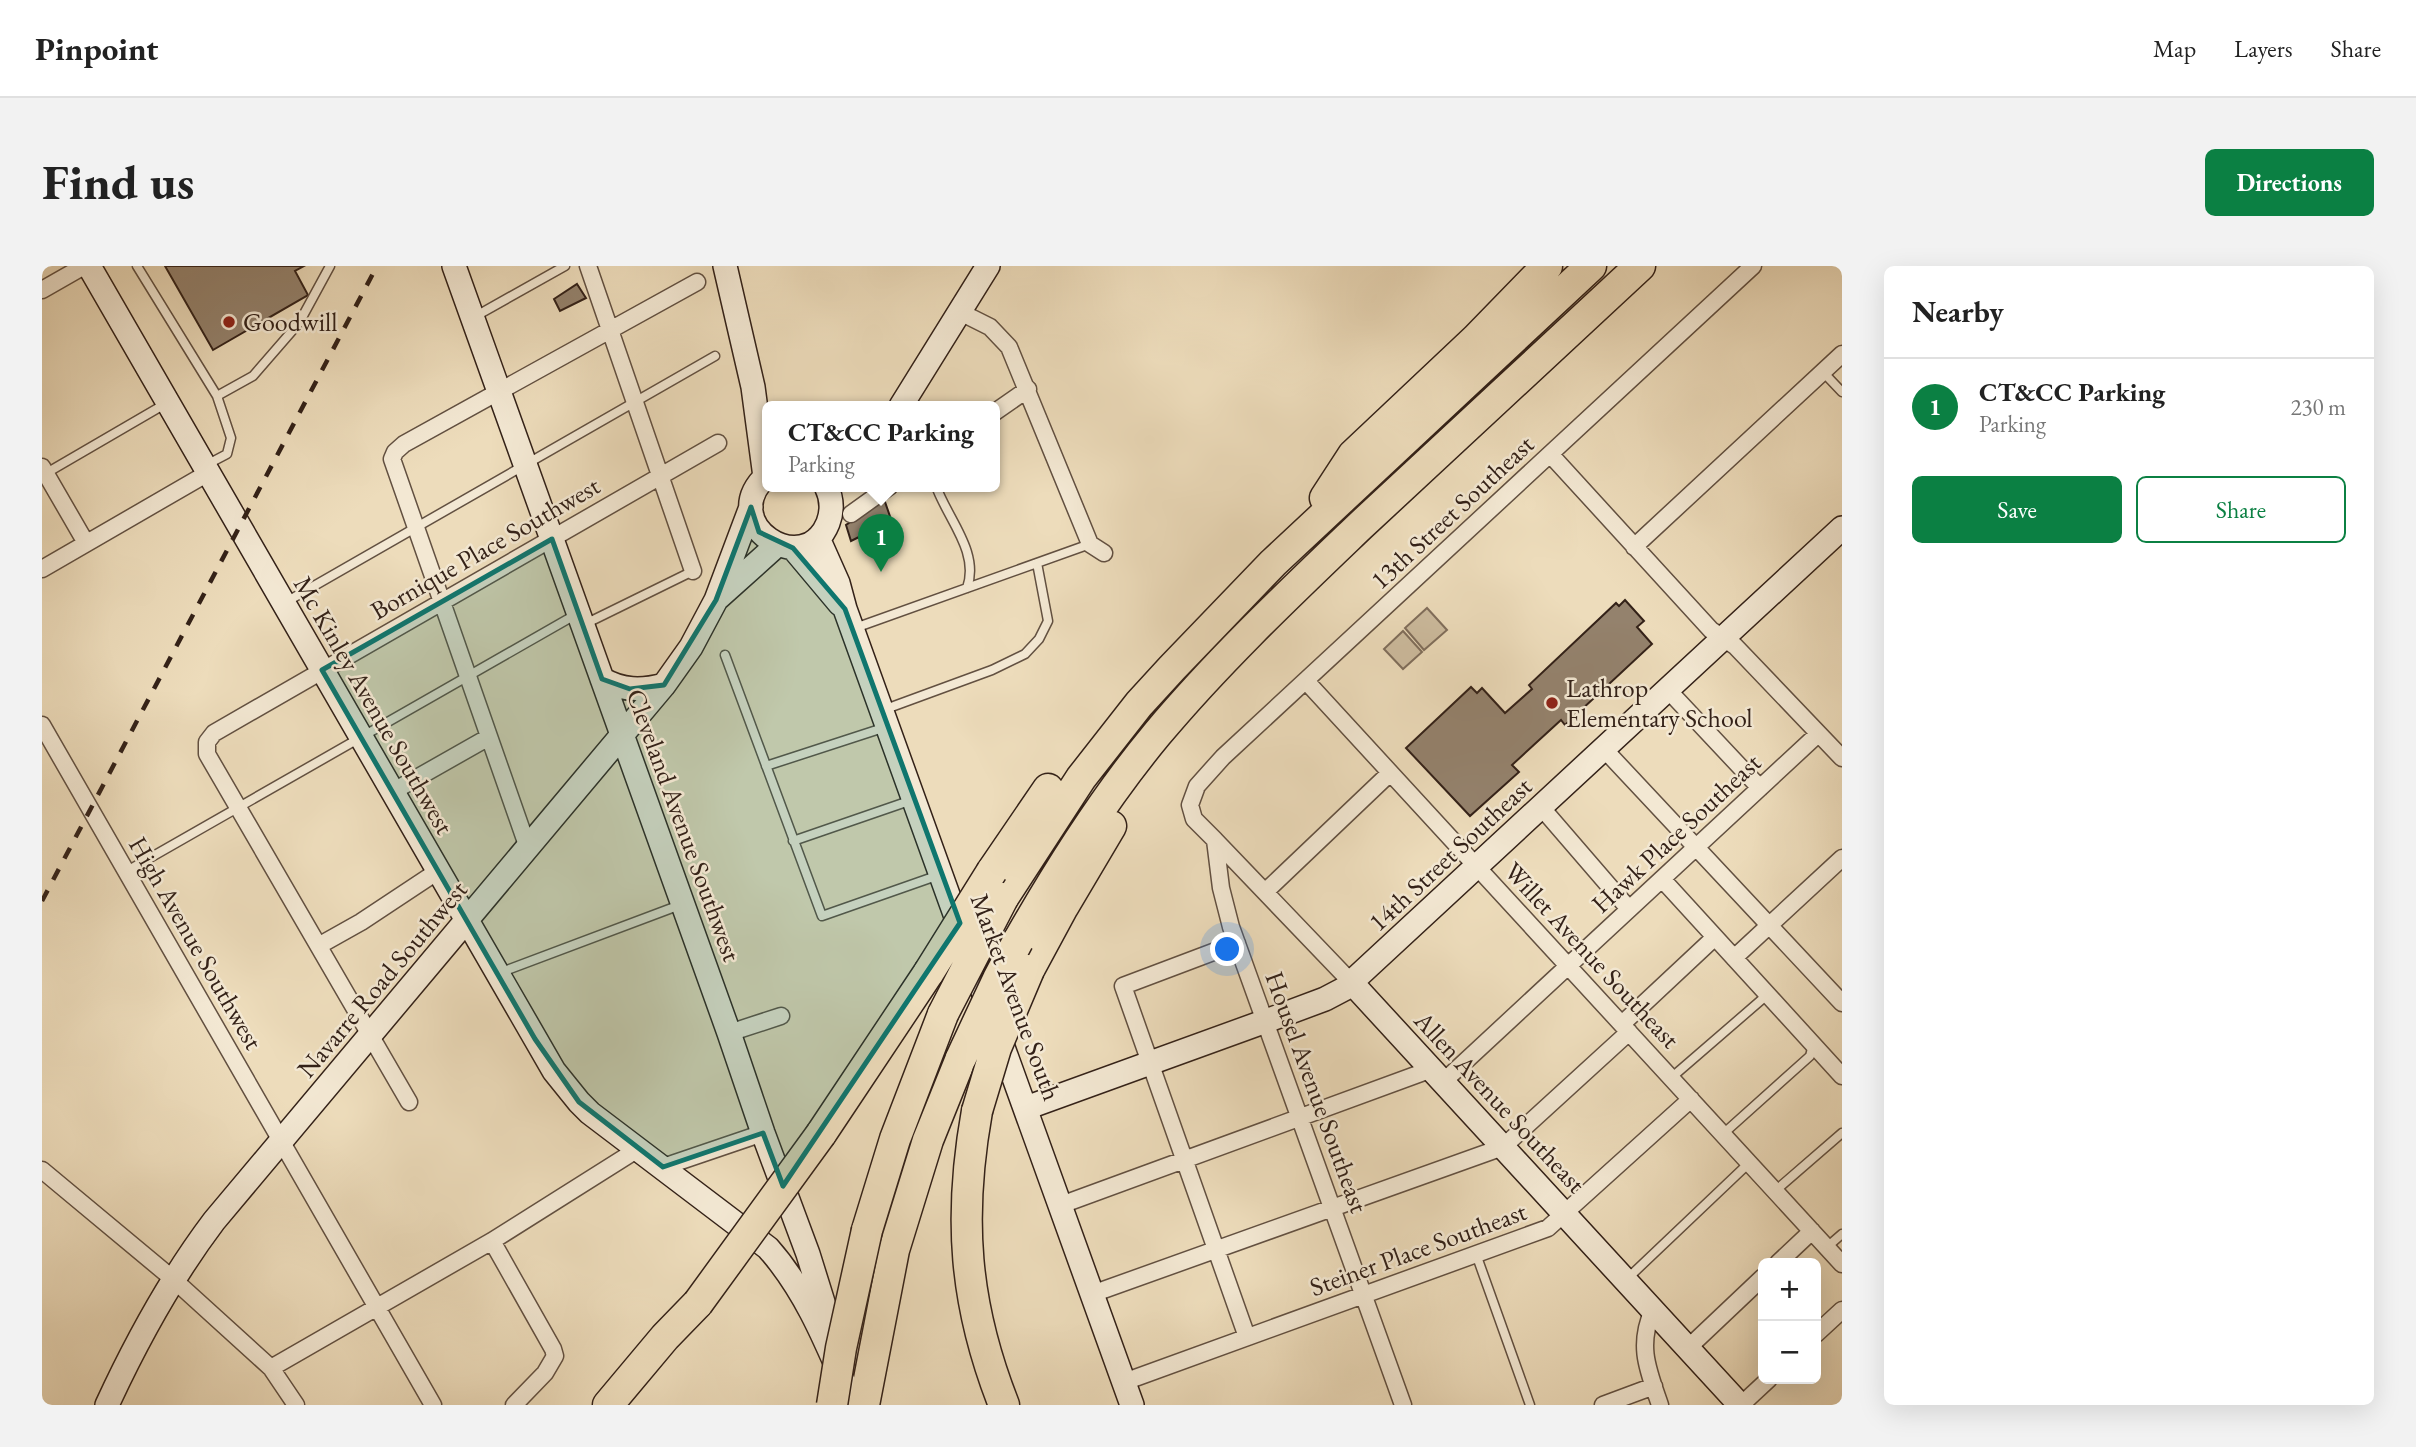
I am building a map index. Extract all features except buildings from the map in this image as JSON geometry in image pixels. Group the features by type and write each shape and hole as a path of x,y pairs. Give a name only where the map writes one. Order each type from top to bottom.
{"highway":[{"path":"1297,541 1353,455 1486,330 1547,266"},
{"path":"634,1405 668,1359 698,1303 821,1134 929,972 1139,704 1297,541 1591,266"},
{"path":"864,1405 901,1255 939,1142 948,1091 998,979 1074,847 1155,736 1221,663 1321,564 1640,266"},
{"path":"1004,1405 994,1381 976,1317 966,1244 967,1174 977,1111 996,1048 1029,970 1091,858 1152,768 1189,722 1260,645 1321,564"},
{"path":"832,1405 841,1348 867,1230 899,1127 943,1014 973,951 997,885"},
{"path":"884,1405 901,1255"},
{"path":"608,1405 665,1337 698,1303"}],"street":[{"name":"Cleveland Avenue Southwest","path":"454,266 821,1292 853,1405"},
{"path":"588,266 693,571"},
{"path":"725,266 753,387 762,449"},
{"path":"904,401 988,266"},
{"name":"13th Street Southeast","path":"1215,840 1193,816 1190,799 1209,771 1753,266"},
{"path":"42,290 92,267"},
{"name":"Mc Kinley Avenue Southwest","path":"92,267 467,923 566,1087 590,1113 768,1248 788,1270 821,1331 853,1405"},
{"path":"528,848 393,466 393,455 404,444 697,282"},
{"path":"960,312 987,325 1002,337 1011,351 1090,544 1104,553"},
{"path":"1634,547 1842,354"},
{"path":"753,387 762,408"},
{"path":"1000,409 1028,389"},
{"name":"Bornique Place Southwest","path":"240,807 207,754 207,742 214,733 718,443"},
{"path":"1550,454 1711,630 1735,646 1842,758"},
{"path":"42,569 206,470"},
{"path":"43,472 86,543"},
{"name":"Navarre Road Southwest","path":"107,1405 127,1362 173,1279 214,1221 467,923 664,685 691,647 716,600 751,507 753,494 762,482"},
{"path":"818,538 831,516 835,492"},
{"path":"851,514 882,492"},
{"name":"Market Avenue South","path":"751,507 759,532 768,541 785,546 849,619"},
{"name":"14th Street Southeast","path":"1026,1108 1266,1021 1333,995 1352,983 1842,528"},
{"name":"Navarre Road Southwest","path":"716,600 785,546 806,545 818,538"},
{"name":"Market Avenue South","path":"818,538 838,583 1132,1405"},
{"path":"602,679 631,689 664,685"},
{"name":"Willet Avenue Southeast","path":"1306,681 1842,1264"},
{"path":"1668,690 1760,788"},
{"name":"High Avenue Southwest","path":"42,725 433,1405"},
{"name":"Hawk Place Southeast","path":"1061,1205 1300,1118 1438,1075 1569,966 1818,734"},
{"path":"392,792 489,737"},
{"path":"1604,749 1842,1003"},
{"path":"1265,892 1390,772"},
{"path":"240,807 409,1102"},
{"path":"1541,807 1629,909"},
{"name":"Allen Avenue Southeast","path":"1215,840 1438,1075 1741,1405"},
{"name":"Housel Avenue Southeast","path":"1215,840 1222,893 1237,943 1404,1405"},
{"path":"1734,958 1842,858"},
{"path":"320,946 438,871"},
{"path":"1662,879 1842,1076"},
{"path":"1092,1294 1503,1147 1715,937"},
{"path":"1237,943 1123,986 1247,1337"},
{"path":"729,1033 781,1016"},
{"name":"Steiner Place Southeast","path":"1124,1382 1548,1228 1691,1099"},
{"path":"663,1167 763,1133"},
{"path":"271,1368 492,1241 638,1149"},
{"path":"42,1170 173,1279 271,1368 296,1405"},
{"path":"1783,1258 1812,1231"},
{"path":"492,1241 553,1349 554,1360 514,1405"},
{"path":"1688,1348 1758,1282"},
{"path":"1653,1310 1646,1329 1644,1348 1660,1405"},
{"path":"1821,1329 1842,1310"},
{"path":"1741,1405 1764,1384"},
{"path":"1603,1405 1654,1386"}],"lane":[{"path":"137,266 217,396 231,438 227,454 206,470"},
{"path":"217,396 253,376 290,334 299,323 330,266"},
{"path":"473,318 565,266"},
{"path":"283,603 715,356"},
{"path":"1824,372 1842,392"},
{"path":"43,472 167,402"},
{"path":"939,492 966,552 970,571 967,588"},
{"path":"849,619 967,588 1090,544"},
{"path":"766,766 886,718 1026,654 1040,639 1048,621 1037,562"},
{"path":"127,871 468,676 580,620 693,571"},
{"path":"725,655 821,916 942,874"},
{"path":"793,841 915,799"},
{"path":"497,974 683,904"},
{"path":"1671,1078 1767,995"},
{"path":"1723,1134 1810,1056 1813,1045"},
{"path":"1775,1191 1842,1133"},
{"path":"1626,1280 1749,1163"},
{"path":"1827,1247 1842,1234"},
{"path":"1476,1254 1530,1405"}],"highlighted area":[{"path":"751,507 759,532 793,548 845,609 960,923 783,1186 763,1133 663,1167 579,1102 535,1039 322,670 552,539 602,679 630,689 664,685 716,600"}],"shaded area":[{"path":"1427,608 1447,630 1424,650 1405,628"},
{"path":"1403,631 1422,652 1403,669 1384,649"}],"railway":[{"path":"42,901 377,266"}],"place":[{"name":"Goodwill","path":"229,322"},
{"name":"CT&CC Parking","path":"881,572"},
{"name":"Lathrop Elementary School","path":"1552,703"}]}
